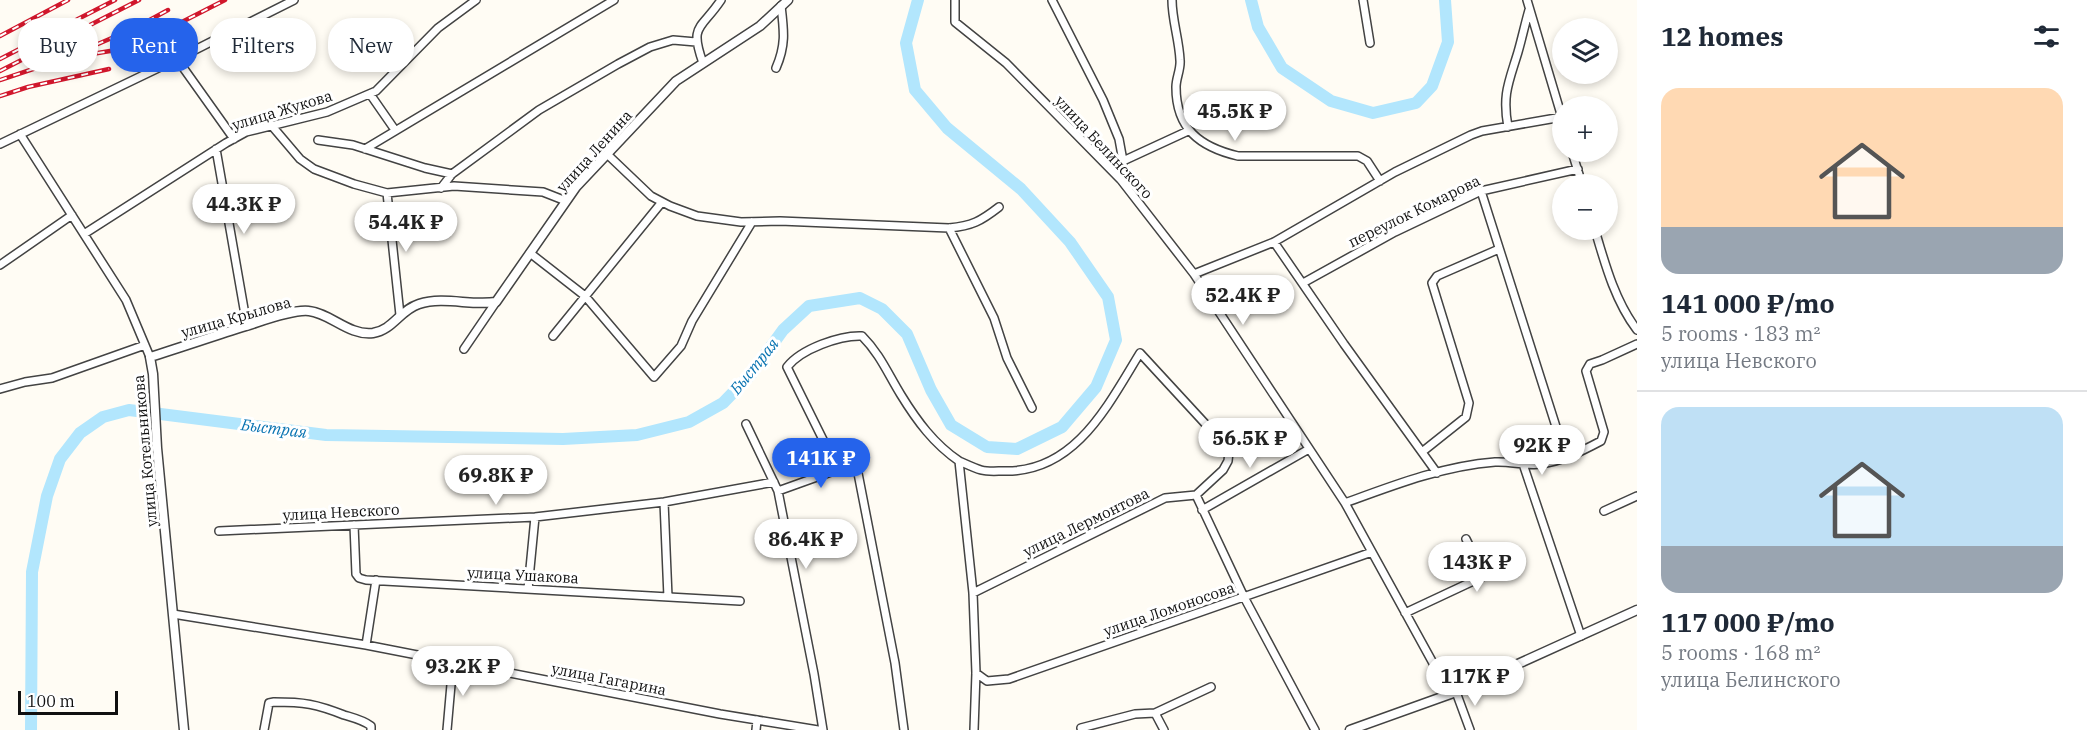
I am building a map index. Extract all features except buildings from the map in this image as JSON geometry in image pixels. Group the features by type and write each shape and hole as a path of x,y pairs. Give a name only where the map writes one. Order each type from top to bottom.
{"street":[{"path":"198,49 294,0"},
{"name":"улица Жукова","path":"84,234 246,132 327,112 370,94 393,75 438,28 476,0"},
{"path":"365,148 614,0"},
{"path":"703,63 696,42 697,31 721,0"},
{"name":"улица Белинского","path":"955,0 955,22 1006,63 1121,180 1194,274 1345,503 1405,613 1453,693 1470,730"},
{"path":"1052,0 1103,100 1119,139 1123,161 1121,180"},
{"path":"1172,0 1172,16 1180,62 1176,86 1179,112 1188,131 1219,151 1238,156 1358,156 1367,161 1380,181"},
{"path":"1363,0 1370,43"},
{"name":"улица Ленина","path":"464,349 576,187 676,81 760,26 784,3"},
{"name":"улица Ленина","path":"776,68 783,52 784,3"},
{"path":"1528,4 1555,96"},
{"path":"1508,127 1504,106 1507,86 1518,53 1528,4"},
{"path":"441,188 452,174 539,110 618,64 650,47 673,40 696,42"},
{"path":"0,144 152,72"},
{"path":"186,72 234,138"},
{"path":"370,94 396,130"},
{"path":"1194,274 1274,242 1380,181 1471,135 1552,120"},
{"path":"272,126 300,159 314,169 387,193 454,186 543,192 566,201"},
{"path":"1123,161 1188,131"},
{"name":"улица Котельникова","path":"20,134 126,300 150,357 184,730"},
{"path":"318,140 365,148 425,168 452,174"},
{"path":"216,149 247,326"},
{"path":"608,155 651,196 662,202 697,216 741,222 780,221 949,228 967,226 981,221 999,207"},
{"path":"1576,162 1579,174"},
{"name":"переулок Комарова","path":"1304,283 1395,232 1481,191 1578,169"},
{"path":"1481,191 1566,458"},
{"path":"387,193 400,315"},
{"path":"553,336 662,202"},
{"path":"0,265 72,215"},
{"path":"530,253 585,296 654,377 681,346 692,321 752,222"},
{"path":"949,228 994,318 1007,358 1032,408"},
{"path":"1598,240 1607,272 1630,321 1637,330"},
{"path":"1274,242 1437,473"},
{"path":"1422,452 1466,417 1469,404 1432,283 1437,276 1499,249"},
{"name":"улица Крылова","path":"150,357 276,316 309,310 349,329 372,333 388,328 400,315 418,304 447,300 479,304 496,302"},
{"path":"838,470 787,367 793,359 805,352 839,338 862,336 886,366 900,394 928,435 945,452 959,461 982,470 1032,469 1069,450 1083,438 1105,409 1140,353 1223,443 1229,453 1223,470 1196,495 1244,597 1316,730"},
{"path":"1345,503 1411,479 1437,473 1497,462 1541,464 1566,458 1601,441 1604,432 1586,371 1590,364 1637,344"},
{"path":"0,389 52,378 145,345"},
{"path":"746,424 778,491 814,674 820,730"},
{"path":"1202,510 1310,449"},
{"path":"959,461 973,593 976,673 974,730"},
{"path":"778,491 856,463 895,663 904,730"},
{"path":"1523,464 1581,636"},
{"name":"улица Невского","path":"219,531 535,517 664,502 774,482"},
{"name":"улица Лермонтова","path":"973,593 1165,498 1196,495"},
{"path":"1604,511 1637,496"},
{"path":"664,502 668,597"},
{"path":"528,589 535,517"},
{"path":"354,525 356,573 359,578 376,580 366,645"},
{"path":"1405,613 1484,576 1466,539"},
{"name":"улица Ломоносова","path":"976,673 987,681 1009,679 1372,552"},
{"name":"улица Ушакова","path":"376,580 740,601"},
{"path":"1350,730 1453,693 1637,610"},
{"name":"улица Гагарина","path":"173,614 366,645 756,720 820,730"},
{"path":"447,730 453,662"},
{"path":"1081,728 1135,714 1155,713 1211,687"},
{"path":"264,730 269,703 274,702 324,706 364,721 371,726 371,730"},
{"path":"1155,713 1164,730"},
{"path":"756,720 756,730"}],"waterway":[{"name":"Быстрая","path":"31,730 32,572 47,496 60,459 80,433 103,417 129,410 326,435 563,439 637,435 689,422 723,403 752,373 783,330 809,306 860,298 882,309 907,334 931,390 951,425 987,447 1017,449 1062,427 1096,387 1116,340 1108,297 1070,242 1021,189 947,128 915,90 906,43 918,0"},
{"name":"Быстрая","path":"1251,0 1258,27 1282,68 1331,101 1373,113 1416,103 1432,86 1448,42 1445,0"}],"railway":[{"path":"0,36 68,0"},
{"path":"0,59 115,0"},
{"path":"0,71 139,0"},
{"path":"98,53 116,50 176,25 225,0"},
{"path":"98,44 168,10"},
{"path":"0,96 28,87 109,69"},
{"path":"0,80 24,72"}]}
